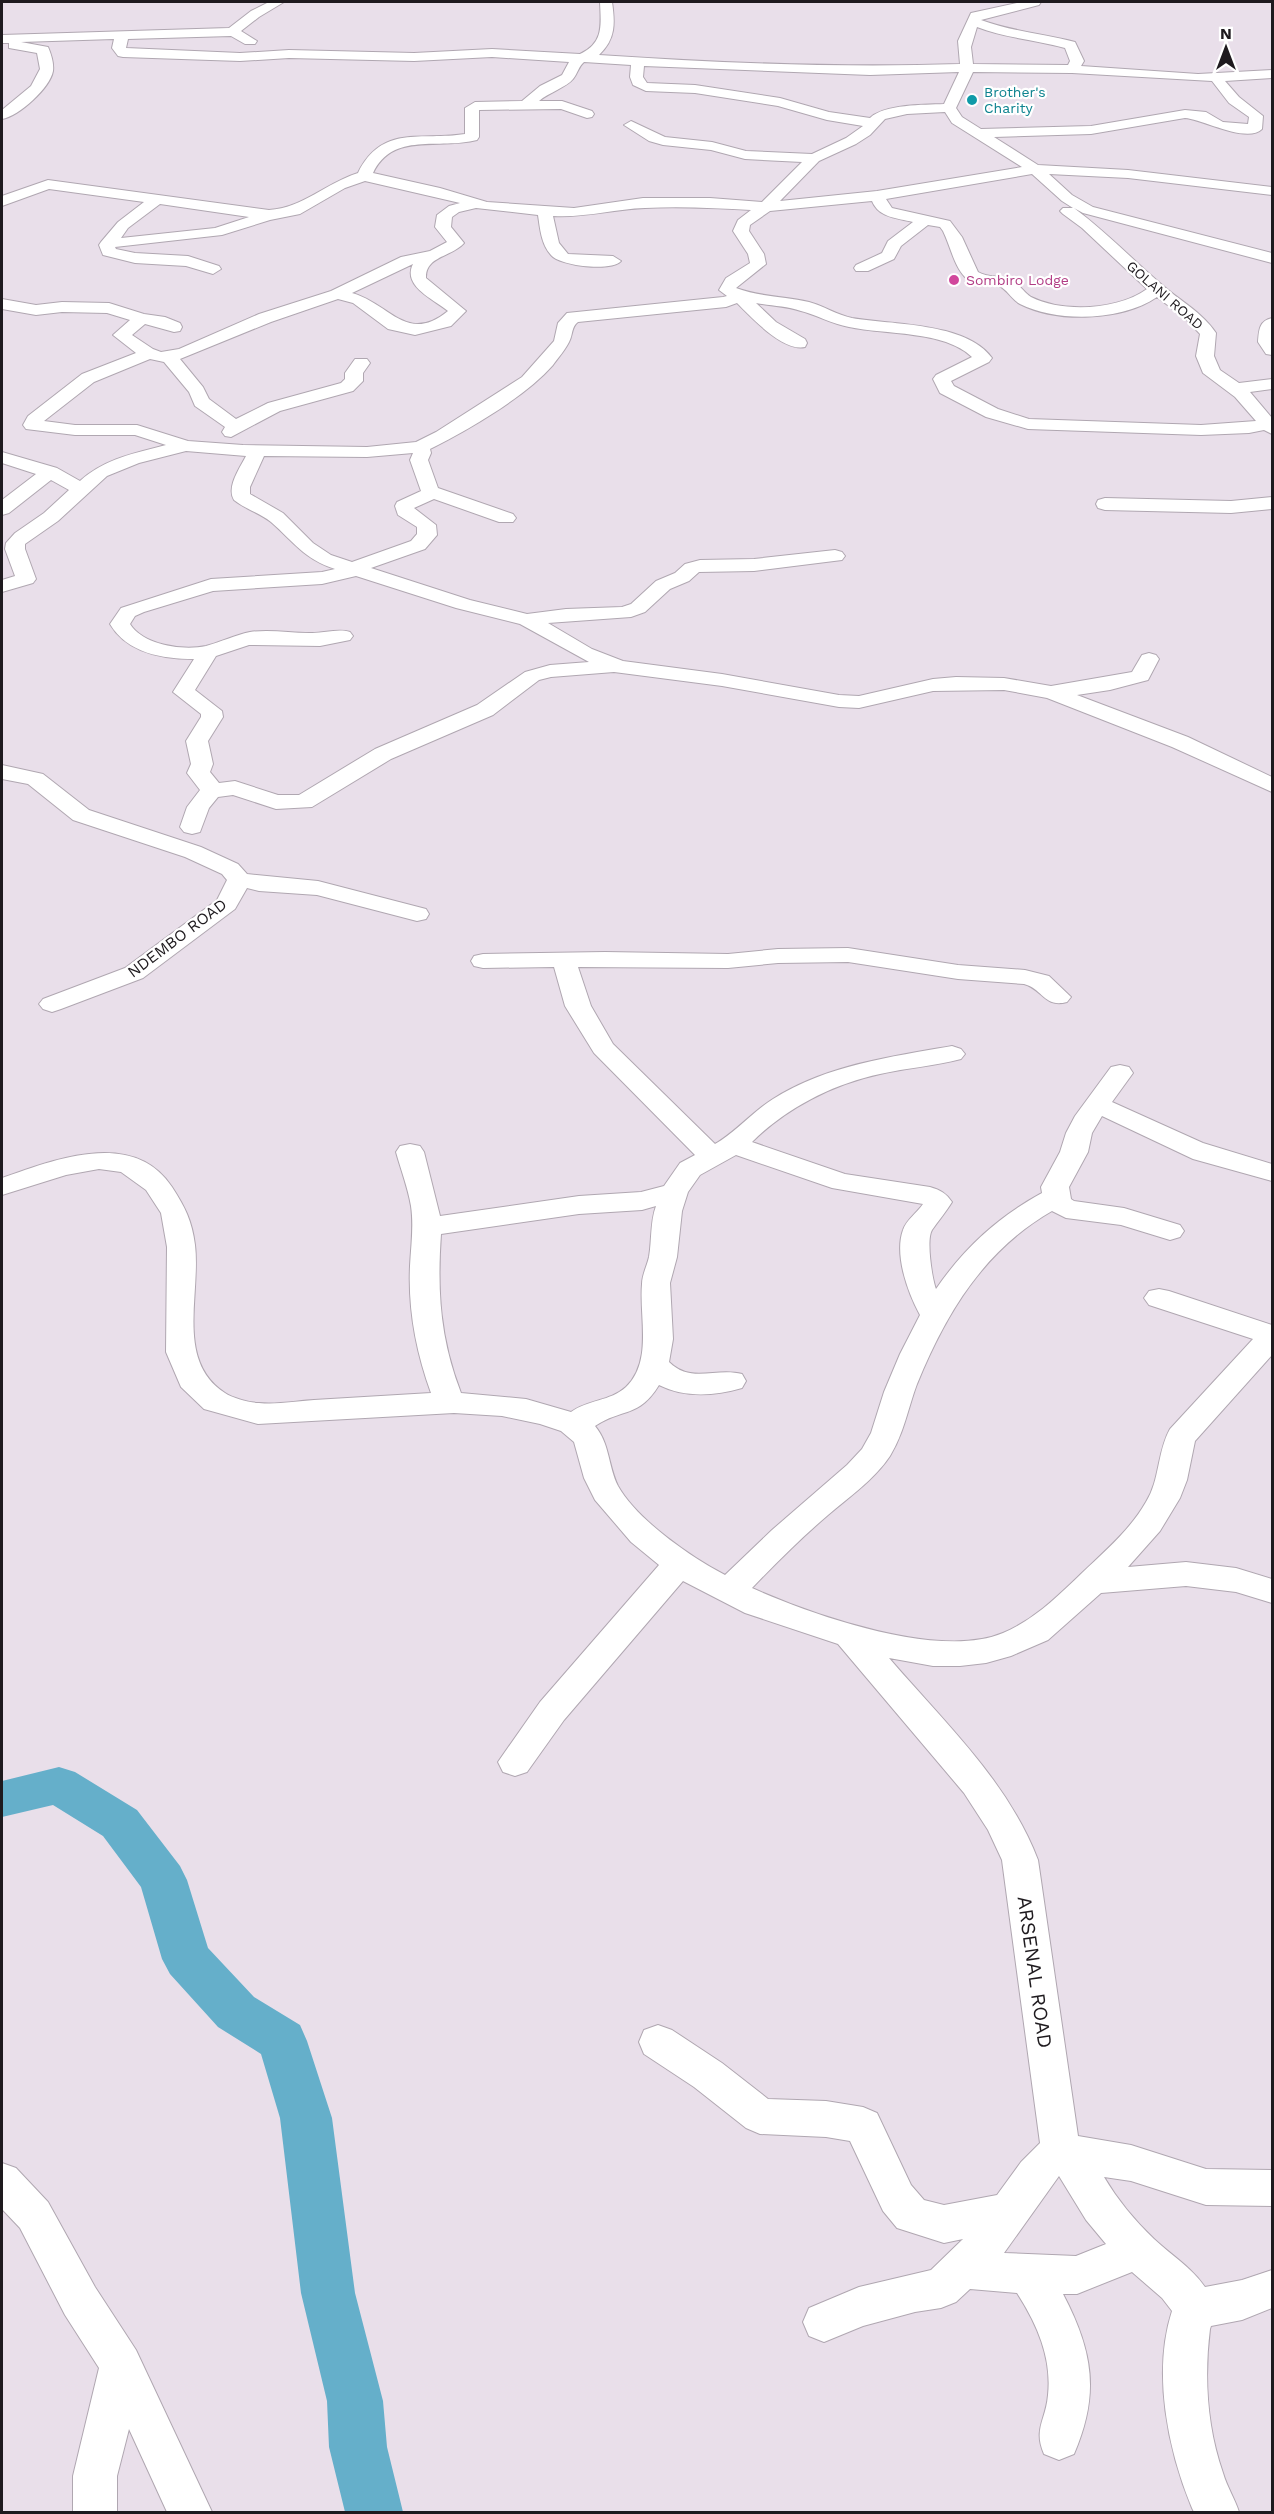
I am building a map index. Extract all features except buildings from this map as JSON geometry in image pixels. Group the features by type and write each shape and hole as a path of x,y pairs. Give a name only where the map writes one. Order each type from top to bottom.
{"street":[{"path":"233,33 255,14 278,2"},
{"path":"526,105 545,89 567,78 574,62 596,52 606,38 606,2"},
{"path":"799,343 770,326 739,296 727,290 729,284 758,264 756,254 741,231 743,223 766,207 814,158 850,141 888,112 949,108 968,68 963,53 964,40 976,15 1035,2"},
{"path":"973,21 996,30 1071,45 1077,61 1072,69"},
{"path":"2,39 233,33 264,47 289,54"},
{"path":"122,35 119,48 123,53 240,57 289,54 414,57 492,54 727,67 805,67 870,71 968,68 1072,69 1148,76 1216,78 1272,74"},
{"path":"2,44 38,47 43,50 47,67 42,78 19,106 2,115"},
{"path":"639,62 635,71 640,85 646,87 695,89 780,102 836,118 873,123"},
{"path":"870,71 870,76 882,88"},
{"path":"1254,76 1272,87"},
{"path":"976,133 1091,130 1185,114 1201,115 1221,126 1255,129 1256,116 1234,100 1216,78"},
{"path":"894,99 907,110"},
{"path":"364,176 372,160 392,143 405,140 472,137 472,107 562,105 587,114"},
{"name":"GOLANI ROAD","path":"949,108 957,120 1035,169 1067,198 1088,210 1272,258"},
{"path":"631,125 654,138 712,146 745,154"},
{"path":"699,162 712,155 745,154 814,158"},
{"path":"2,201 48,184 269,215 285,214 299,210 348,181 364,176 440,192 476,203 545,212 574,213 664,202 766,207 877,196 1035,169 1128,174 1272,191"},
{"path":"877,196 882,208 886,211 948,226 959,244 967,268 974,276 1006,283 1025,301 1053,308 1118,309 1134,304 1157,289"},
{"name":"GOLANI ROAD","path":"1067,198 1062,203 1065,209 1087,225 1157,289 1183,307 1208,333 1205,356 1209,369 1236,389 1270,426"},
{"path":"107,248 118,230 156,200"},
{"path":"337,294 362,302 398,328 415,330 446,321 458,311 418,280 416,270 419,264 456,243 443,227 445,215 454,209 476,203"},
{"path":"545,212 548,236 559,256 566,260 613,261"},
{"path":"107,248 128,242 226,231 269,215"},
{"path":"862,268 888,256 894,244 925,220"},
{"path":"107,248 111,253 121,256 188,261 213,269"},
{"path":"142,319 121,335 147,353 169,357 211,343 295,306 337,294 407,260 436,255"},
{"path":"2,586 26,579 15,549 19,540 51,517 100,472 133,459 186,446 258,450 391,451 420,447 442,436 528,381 562,341 568,320 726,302 739,296 755,296 801,306 851,323 944,337 966,346 979,352 983,358 942,379 946,389 992,413 1028,424 1201,430 1270,426"},
{"path":"2,304 36,310"},
{"path":"2,316 36,310 103,308 142,319 159,321 174,327"},
{"path":"1272,323 1268,326 1266,342 1272,350"},
{"path":"32,425 34,420 77,384 147,353"},
{"path":"169,357 197,391 201,402 233,429 274,407 347,387 354,381 354,373 361,363"},
{"path":"1236,389 1272,384"},
{"path":"82,489 9,447 25,428 32,425 75,430 125,422 186,446"},
{"path":"420,447 422,453 419,460 430,491"},
{"path":"258,450 241,487 241,496 276,517 306,547 324,559 463,604 528,620 585,653 619,667"},
{"path":"2,508 50,472"},
{"path":"430,491 506,518"},
{"path":"344,636 310,641 249,639 207,652 165,651 130,637 122,630 120,624 128,612 137,608 211,585 322,578 355,569 418,545 427,535 426,525 405,511 404,506 429,494 430,491"},
{"path":"1105,504 1246,506 1272,503"},
{"path":"1246,506 1272,519"},
{"path":"528,620 566,615 624,613 638,608 663,585 682,577 692,568 700,566 754,565 835,556"},
{"path":"207,652 200,671 186,684 184,692 211,711 212,717 197,741 202,764 198,773 208,783 211,791"},
{"path":"1052,693 1141,676 1149,659"},
{"path":"192,826 198,807 211,791 235,788 276,802 304,802 384,754 485,710 532,676 550,671 619,667 722,680 839,701 859,702 933,685 1004,684 1052,693 1180,742 1272,785"},
{"path":"2,772 35,779 81,815 193,852 230,870 239,879 259,884 318,888 417,914"},
{"name":"NDEMBO ROAD","path":"52,1004 134,973 227,904 239,879"},
{"path":"483,961 614,959 728,961 778,956 848,955 948,970 1026,977 1040,981 1058,997"},
{"path":"564,961 578,1006 603,1048 723,1150 784,1164 842,1182 930,1196 938,1202 929,1217 917,1229 915,1244 920,1285 934,1314"},
{"path":"575,1425 588,1415 625,1404 635,1397 649,1379 658,1339 656,1283 663,1257 668,1211 674,1192 690,1169 723,1150 782,1105 828,1081 874,1067 952,1054"},
{"path":"1120,1073 1079,1133 1074,1152 1055,1187 1056,1197 1060,1205 1066,1209 1124,1217 1170,1231"},
{"path":"1096,1105 1113,1110 1161,1136 1222,1161 1272,1173"},
{"path":"410,1152 425,1205 426,1312 435,1363 450,1402"},
{"path":"2,1187 82,1163 111,1161 140,1171 165,1193 175,1213 181,1237 181,1360 186,1375 196,1389 210,1400 237,1412 258,1414 450,1402 505,1405 528,1409 575,1425 587,1435 592,1443 604,1490 645,1536 681,1562 729,1592 783,1616 850,1636 917,1652 974,1653 1015,1642 1036,1631 1093,1582 1130,1545 1159,1506 1169,1486 1174,1455 1181,1437 1272,1336 1159,1298"},
{"path":"427,1227 579,1204 642,1201 674,1192"},
{"path":"729,1592 772,1547 849,1480 879,1449 887,1432 901,1386 934,1314 956,1279 991,1240 1026,1213 1056,1197"},
{"path":"654,1364 665,1377 673,1382 687,1384 731,1381"},
{"path":"515,1762 552,1711 681,1562"},
{"path":"1093,1582 1186,1574 1236,1580 1272,1591"},
{"name":"ARSENAL ROAD","path":"850,1636 976,1783 997,1813 1014,1844 1020,1860 1058,2138 1063,2152"},
{"path":"658,2042 708,2075 760,2116 863,2125 897,2199 910,2216 944,2224 1008,2211"},
{"path":"824,2322 859,2307 915,2292 941,2288 963,2270 976,2251 993,2235 1008,2211 1040,2170 1054,2155 1063,2152 1131,2163 1206,2187 1272,2188"},
{"path":"1063,2152 1072,2161 1100,2206 1137,2250 1161,2272 1179,2284 1189,2296 1194,2308 1190,2319 1185,2382 1187,2417 1200,2472 1216,2512"},
{"path":"2,2181 34,2216 80,2301 121,2364 190,2512"},
{"path":"963,2270 1029,2275 1077,2275 1137,2250"},
{"path":"1029,2275 1053,2312 1069,2373 1070,2395 1059,2439"},
{"path":"1194,2308 1242,2300 1272,2289"},
{"path":"95,2512 95,2476 121,2364"}],"waterway":[{"path":"2,1799 59,1785 120,1823 163,1880 187,1959 236,2012 282,2041 306,2118 328,2293 355,2401 358,2447 374,2512"}],"place":[{"name":"Brother's Charity","path":"972,100"},
{"name":"Sombiro Lodge","path":"954,280"}]}
